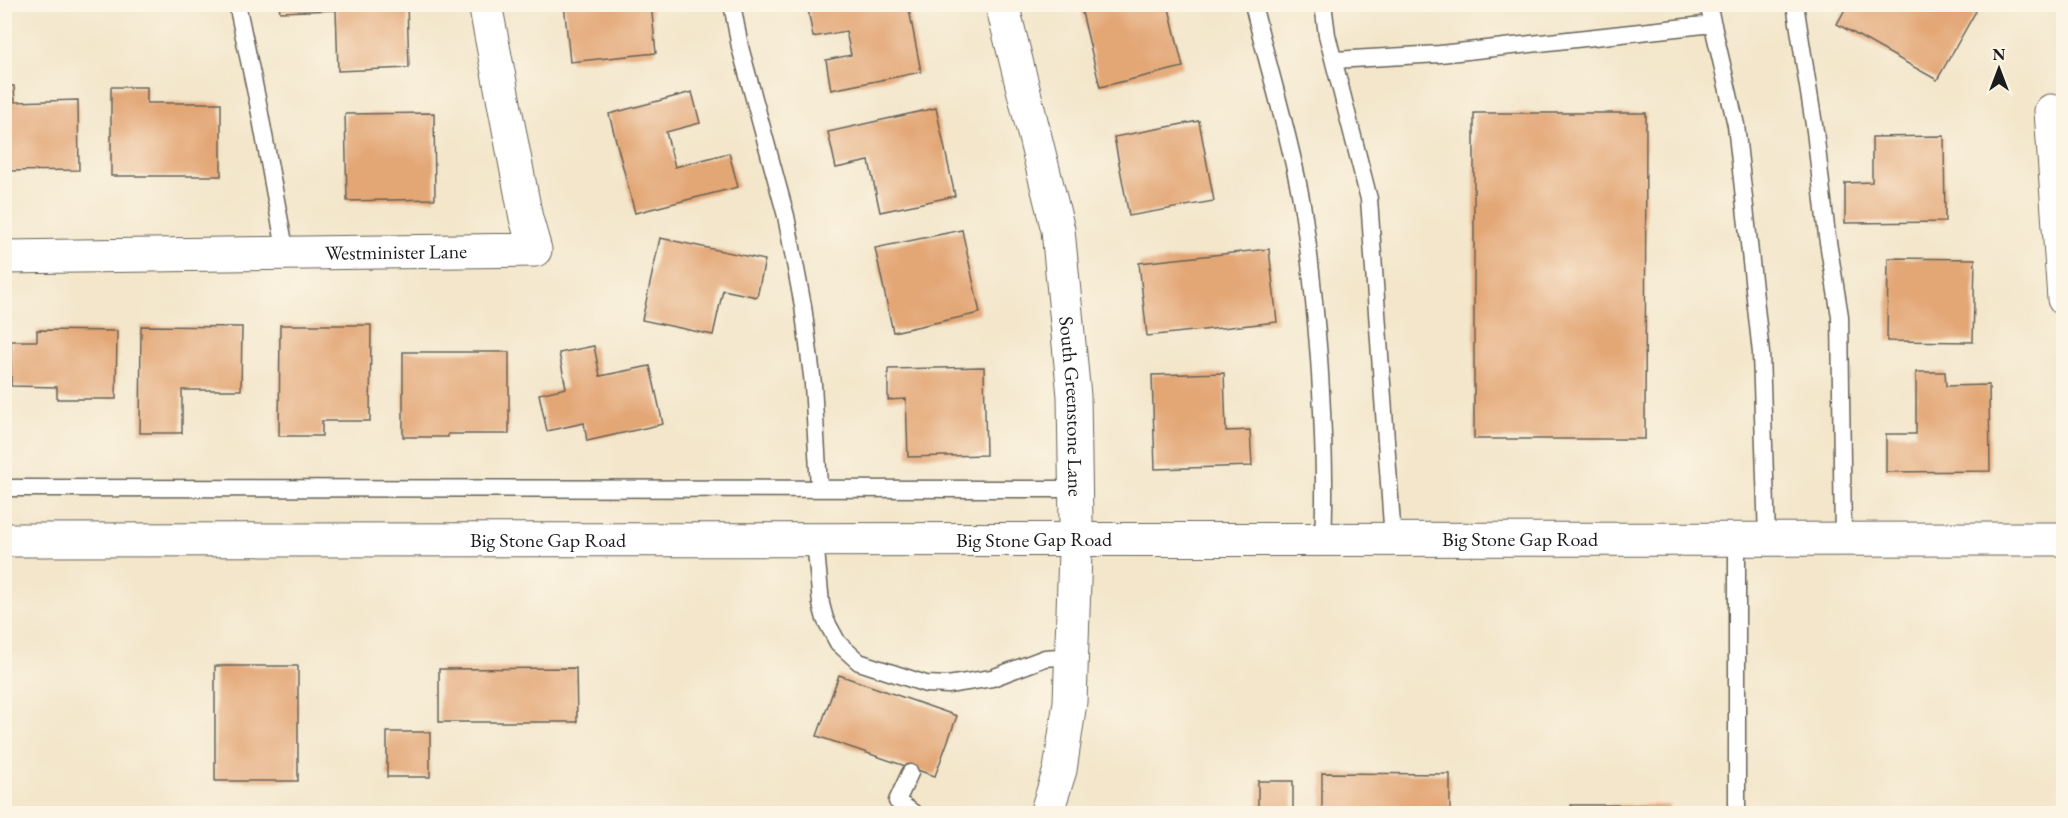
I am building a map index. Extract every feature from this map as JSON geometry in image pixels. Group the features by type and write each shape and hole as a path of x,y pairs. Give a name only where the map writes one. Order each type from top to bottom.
{"street":[{"name":"Westminister Lane","path":"4,257 535,250 526,219 486,4"},
{"name":"South Greenstone Lane","path":"1002,4 1058,230 1074,396 1075,540 1070,702 1060,770 1046,813"},
{"path":"2051,111 2064,298"},
{"name":"Big Stone Gap Road","path":"4,540 2064,539"}],"lane":[{"path":"237,4 263,126 286,254"},
{"path":"732,4 740,47 786,216 803,306 813,384 819,487"},
{"path":"1253,4 1277,91 1303,214 1315,312 1321,391 1326,487 1323,540"},
{"path":"1323,4 1334,60 1369,199 1393,540"},
{"path":"1708,4 1736,126 1760,342 1737,813"},
{"path":"1795,4 1840,315 1843,539"},
{"path":"1334,60 1440,54 1713,24"},
{"path":"4,488 1075,489"},
{"path":"815,540 820,604 825,619 838,643 859,662 926,684 948,685 992,678 1045,658 1072,656"},
{"path":"910,773 897,801 915,813"}],"building":[{"path":"279,4 407,4 409,68 338,71 336,10 280,12"},
{"path":"564,4 651,4 656,53 570,62"},
{"path":"807,4 908,4 921,72 831,90 826,60 851,55 846,31 813,37"},
{"path":"1080,4 1168,4 1183,67 1100,87"},
{"path":"1848,4 1876,4 1882,8 1884,4 1964,4 1976,11 1937,80 1837,24"},
{"path":"4,86 14,86 15,102 78,100 79,170 4,171"},
{"path":"111,87 147,87 147,103 221,103 221,176 111,176"},
{"path":"692,92 700,123 666,132 675,167 729,153 738,187 635,213 609,114"},
{"path":"936,108 955,196 880,212 869,161 836,168 828,132"},
{"path":"434,113 435,199 347,201 345,114"},
{"path":"1474,113 1646,113 1645,439 1474,439"},
{"path":"1199,121 1214,201 1129,216 1114,137"},
{"path":"1944,136 1945,222 1845,223 1845,183 1872,182 1872,137"},
{"path":"962,230 980,313 893,332 875,248"},
{"path":"660,238 765,260 757,297 723,290 713,335 642,320"},
{"path":"1269,249 1277,322 1147,336 1139,263"},
{"path":"1888,258 1975,259 1973,342 1887,341"},
{"path":"280,325 371,325 370,421 322,421 322,436 279,436"},
{"path":"141,326 242,327 241,390 182,390 182,433 140,433"},
{"path":"37,330 117,331 116,399 57,399 57,387 11,386 11,341 37,341"},
{"path":"594,346 600,376 650,366 663,424 587,441 584,423 547,431 539,394 566,388 559,353"},
{"path":"403,352 509,352 509,434 403,437"},
{"path":"984,367 986,455 908,457 906,399 888,400 888,369"},
{"path":"1916,372 1945,372 1946,386 1989,385 1990,471 1886,472 1886,434 1916,434"},
{"path":"1224,373 1226,431 1250,430 1252,466 1155,469 1152,375"},
{"path":"215,666 298,666 298,781 215,781"},
{"path":"576,668 577,722 439,722 439,669"},
{"path":"839,675 957,716 935,776 817,736"},
{"path":"387,732 430,732 430,777 387,777"},
{"path":"1322,773 1450,774 1450,814 1322,814"},
{"path":"1258,781 1293,781 1293,814 1258,814"},
{"path":"1571,805 1670,805 1670,814 1571,814"}]}
